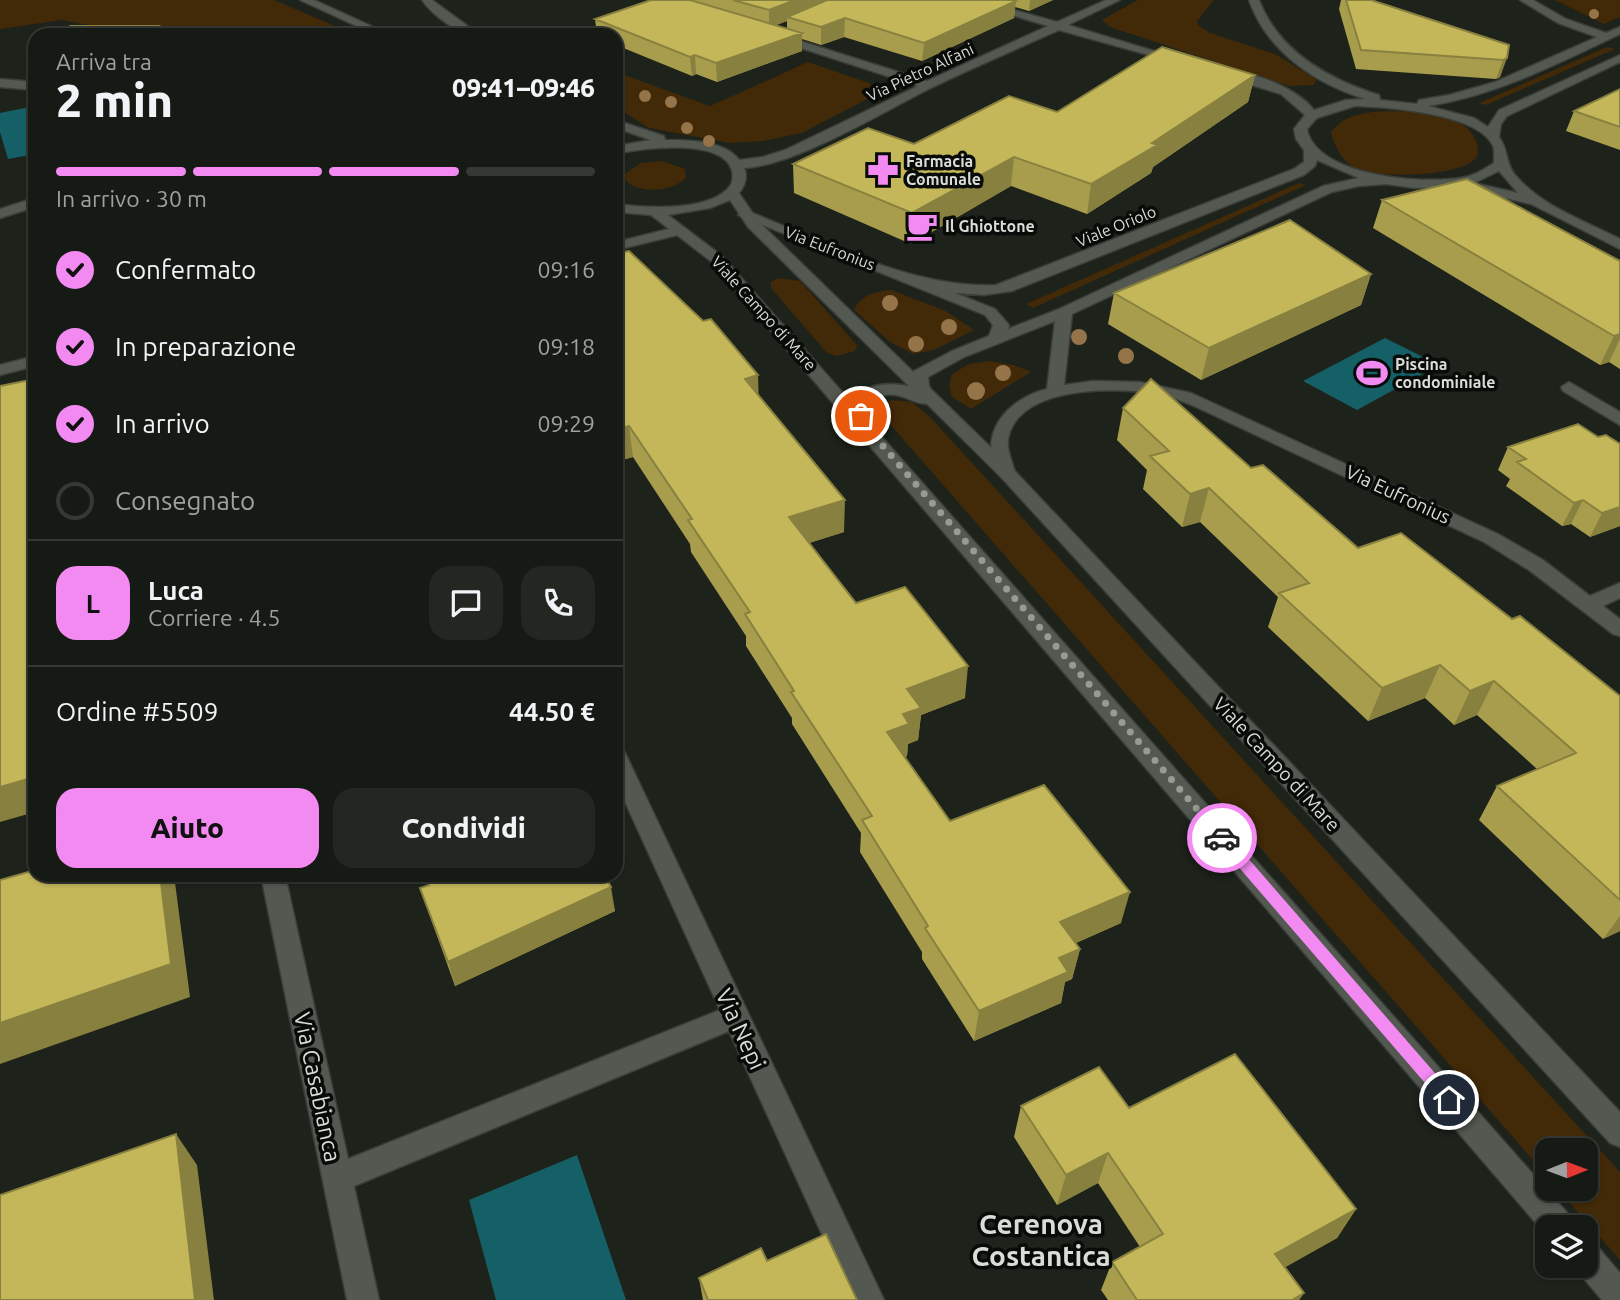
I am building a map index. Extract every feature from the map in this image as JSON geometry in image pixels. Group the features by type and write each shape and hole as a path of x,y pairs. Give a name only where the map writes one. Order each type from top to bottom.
{"street":[{"path":"305,0 369,28"},
{"path":"427,0 432,7 464,28"},
{"path":"967,0 1189,63"},
{"name":"Via Pietro Alfani","path":"736,164 764,161 790,153 928,85 1115,0"},
{"path":"1253,0 1258,15 1272,37 1290,54 1354,91 1452,115 1472,123 1493,137 1503,154 1501,164 1515,185 1540,203 1620,245"},
{"path":"1525,0 1562,21 1605,36"},
{"path":"794,25 770,35 928,85"},
{"path":"1540,203 1489,189 1449,183 1390,180 1347,170 1311,149 1302,129 1312,115 1335,105 1355,102 1400,104 1448,100 1483,92 1620,30"},
{"path":"1493,137 1494,124 1503,113 1620,58"},
{"path":"1214,71 1290,94 1303,103 1312,115"},
{"path":"0,83 28,85"},
{"path":"623,126 668,142 709,148 725,155 736,164 740,173 738,182 731,191 701,206 657,213 623,209"},
{"path":"623,148 668,142"},
{"name":"Viale Oriolo","path":"914,281 970,290 993,291 1007,288 1299,172 1310,163 1311,149"},
{"path":"1449,183 1477,178 1501,164"},
{"path":"929,399 921,386 920,375 958,354 1065,312 1328,190 1359,182 1390,180"},
{"name":"Viale Campo di Mare","path":"731,191 745,215 1006,472 1620,1133"},
{"path":"0,214 28,204"},
{"name":"Viale Campo di Mare","path":"657,213 717,259 863,423 1549,1215"},
{"name":"Via Eufronius","path":"745,215 914,281"},
{"path":"623,244 681,230"},
{"path":"914,281 994,315 1001,325 996,340"},
{"path":"1055,392 1065,312"},
{"path":"0,370 28,363"},
{"name":"Via Eufronius","path":"1006,472 999,438 1003,426 1028,401 1055,392 1111,387 1159,389 1200,402 1491,538 1535,565 1620,629"},
{"path":"1569,387 1620,420"},
{"name":"Viale Campo di Mare","path":"863,423 861,400 880,390 903,388 929,399"},
{"path":"1588,605 1620,590"},
{"name":"Via Nepi","path":"623,773 868,1300"},
{"name":"Via Casabianca","path":"274,882 363,1300"},
{"path":"337,1178 735,1016"},
{"path":"1598,1271 1620,1297"}],"shaded area":[{"path":"0,0 274,0 340,28 104,28 62,20 0,29"},
{"path":"1138,0 1214,0 1197,21 1198,25 1210,33 1275,54 1316,79 1314,85 1289,86 1110,27 1102,20"},
{"path":"1555,0 1620,0 1620,17 1604,24"},
{"path":"1607,47 1615,49 1486,105 1479,103"},
{"path":"808,62 869,83 881,92 802,133 763,141 730,143 649,128 623,111 623,75 710,106"},
{"path":"1390,111 1440,115 1463,125 1477,143 1476,158 1454,169 1398,175 1365,172 1346,162 1331,133 1336,126 1342,121 1365,113"},
{"path":"662,161 685,169 686,178 680,183 655,190 638,188 624,179 623,175 641,163"},
{"path":"1299,183 1306,185 1033,308 1026,304"},
{"path":"778,278 800,281 857,345 855,351 837,356 827,353 771,288 771,282"},
{"path":"891,290 946,311 974,330 934,350 913,354 890,342 854,310 865,297"},
{"path":"989,361 1014,365 1031,372 971,409 952,397 949,386 952,374 969,364"},
{"path":"891,400 912,402 931,418 1589,1138 1535,1138 1535,1162 882,415 881,406"},
{"path":"1598,1148 1620,1172 1620,1260 1598,1235 1598,1215 1581,1215 1568,1201 1598,1201"}],"water":[{"path":"28,107 28,155 8,159 0,132 0,113"},
{"name":"Piscina condominiale","path":"1385,338 1439,365 1357,410 1303,381"},
{"path":"577,1155 626,1300 496,1300 469,1200"}],"building":[{"path":"651,0 690,0 802,33 716,63 695,55 690,57 595,19"},
{"path":"733,0 795,0 769,10"},
{"path":"827,0 1016,1 924,43 845,18 821,27 787,17"},
{"path":"1346,0 1371,0 1509,45 1507,58 1503,60 1361,50"},
{"path":"72,26 163,28 75,28"},
{"path":"1162,47 1255,75 1152,143 1157,145 1091,184 1014,157 912,213 793,164 868,128 914,144 1009,96 1057,112"},
{"path":"1620,89 1620,127 1574,111"},
{"path":"1467,179 1620,261 1620,334 1614,336 1382,200"},
{"path":"1290,220 1371,274 1209,348 1114,293"},
{"path":"629,251 703,321 711,319 758,375 745,379 845,500 789,517 856,603 905,587 968,666 907,689 921,708 903,714 909,724 887,732 950,821 1044,785 1130,892 1060,922 1080,949 1059,958 1068,972 979,1011 925,928 928,926 862,820 872,816 791,692 794,691 745,614 750,612 629,426 623,428 623,252"},
{"path":"1151,379 1251,468 1263,465 1358,548 1401,533 1512,619 1520,616 1620,696 1620,900 1497,786 1576,753 1494,681 1470,691 1440,665 1382,688 1279,593 1309,583 1209,488 1190,494 1150,456 1169,451 1123,408"},
{"path":"28,380 28,779 0,787 0,386"},
{"path":"1578,424 1598,437 1606,435 1620,444 1620,507 1602,513 1583,500 1574,503 1517,462 1526,459 1508,447"},
{"path":"28,872 28,882 161,882 171,964 0,1023 0,880"},
{"path":"428,882 608,882 611,887 448,962 420,888 429,885"},
{"path":"1235,1054 1356,1209 1275,1254 1304,1293 1292,1300 1137,1300 1112,1262 1163,1234 1108,1153 1066,1175 1021,1106 1099,1067 1129,1108"},
{"path":"176,1134 195,1300 0,1300 0,1195"},
{"path":"826,1234 857,1300 708,1300 699,1278 761,1248 767,1261"}],"way so far":[{"path":"861,416 863,423 1222,838"}],"place":[{"name":"Farmacia Comunale","path":"883,170"},
{"name":"Il Ghiottone","path":"922,226"},
{"name":"Piscina condominiale","path":"1372,373"}],"district":[{"name":"Cerenova Costantica","path":"1041,1239"}],"route":[{"path":"1222,838 1449,1100"}]}
